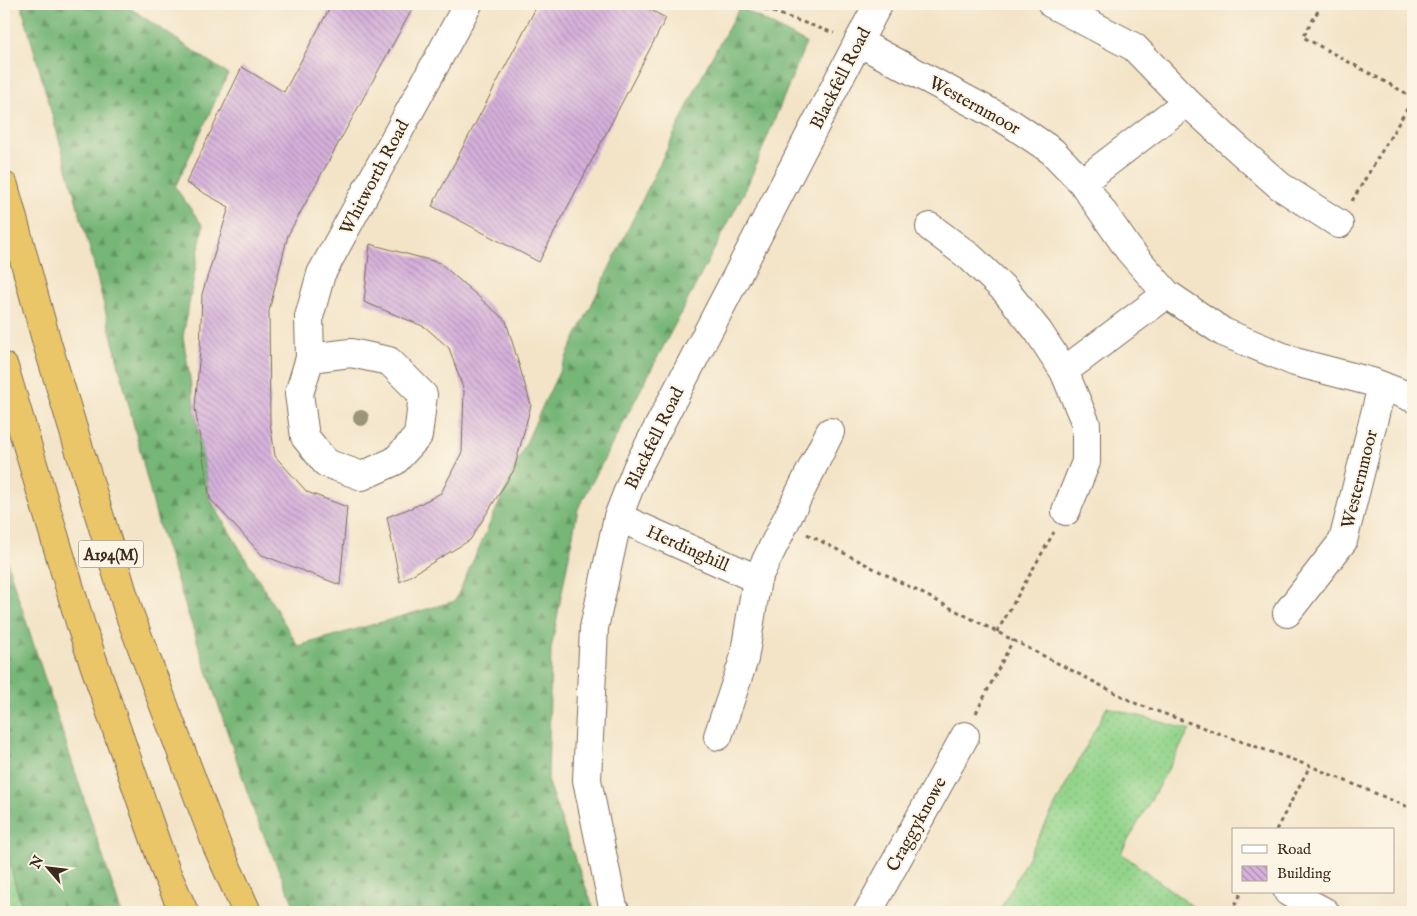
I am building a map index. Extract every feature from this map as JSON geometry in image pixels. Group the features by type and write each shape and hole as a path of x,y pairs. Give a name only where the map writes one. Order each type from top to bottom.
{"highway":[{"name":"A194(M)","path":"4,186 46,343 129,613 217,846 247,912"},
{"name":"A194(M)","path":"4,367 82,629 166,872 184,912"}],"street":[{"name":"Whitworth Road","path":"310,358 350,353 389,361 423,395 418,436 395,461 362,476 326,463 305,437 299,394 310,358 309,317 321,274 468,4"},
{"name":"Blackfell Road","path":"616,912 587,780 594,628 618,517 637,468 878,4"},
{"path":"1052,4 1134,47 1187,102 1238,150 1280,186 1339,224"},
{"name":"Westernmoor","path":"858,42 1009,122 1052,151 1082,182 1129,250 1167,294 1223,332 1295,362 1382,386 1413,398"},
{"path":"1082,182 1187,102"},
{"path":"930,227 970,257 1005,290 1038,331 1064,372 1086,424 1086,462 1066,510"},
{"path":"1064,372 1167,294"},
{"name":"Westernmoor","path":"1287,613 1343,540 1382,386"},
{"path":"718,736 744,659 757,579 830,432"},
{"name":"Herdinghill","path":"618,517 757,579"},
{"name":"Craggyknowe","path":"868,912 965,736"},
{"path":"1292,894 1325,912"}],"path":[{"path":"750,4 858,42"},
{"path":"1322,4 1303,37 1413,98 1339,224"},
{"path":"998,632 1066,510"},
{"path":"784,522 1137,704 1310,766 1413,809"},
{"path":"965,736 1013,640"},
{"path":"1277,828 1310,766"},
{"path":"1231,912 1241,894"}],"green space":[{"path":"21,4 124,4 228,74 175,187 203,226 183,337 210,499 298,646 455,601 544,403 708,64 740,7 806,43 746,189 578,509 551,649 548,783 595,912 297,912 255,815 158,523 92,257"},
{"path":"4,549 121,912 24,912 4,838"},
{"path":"1107,707 1190,730 1121,853 1200,912 999,912"},
{"path":"4,838 16,887 24,912 4,912"}],"building":[{"path":"332,4 415,4 288,235 269,311 270,422 275,456 307,492 347,507 340,585 262,555 210,499 195,408 202,294 229,207 186,183 242,67 284,92"},
{"path":"538,4 639,4 666,18 539,262 432,206"},
{"path":"370,244 440,263 506,321 531,405 514,470 470,540 400,582 387,517 416,506 441,493 462,452 464,391 449,348 425,327 364,302"}]}
